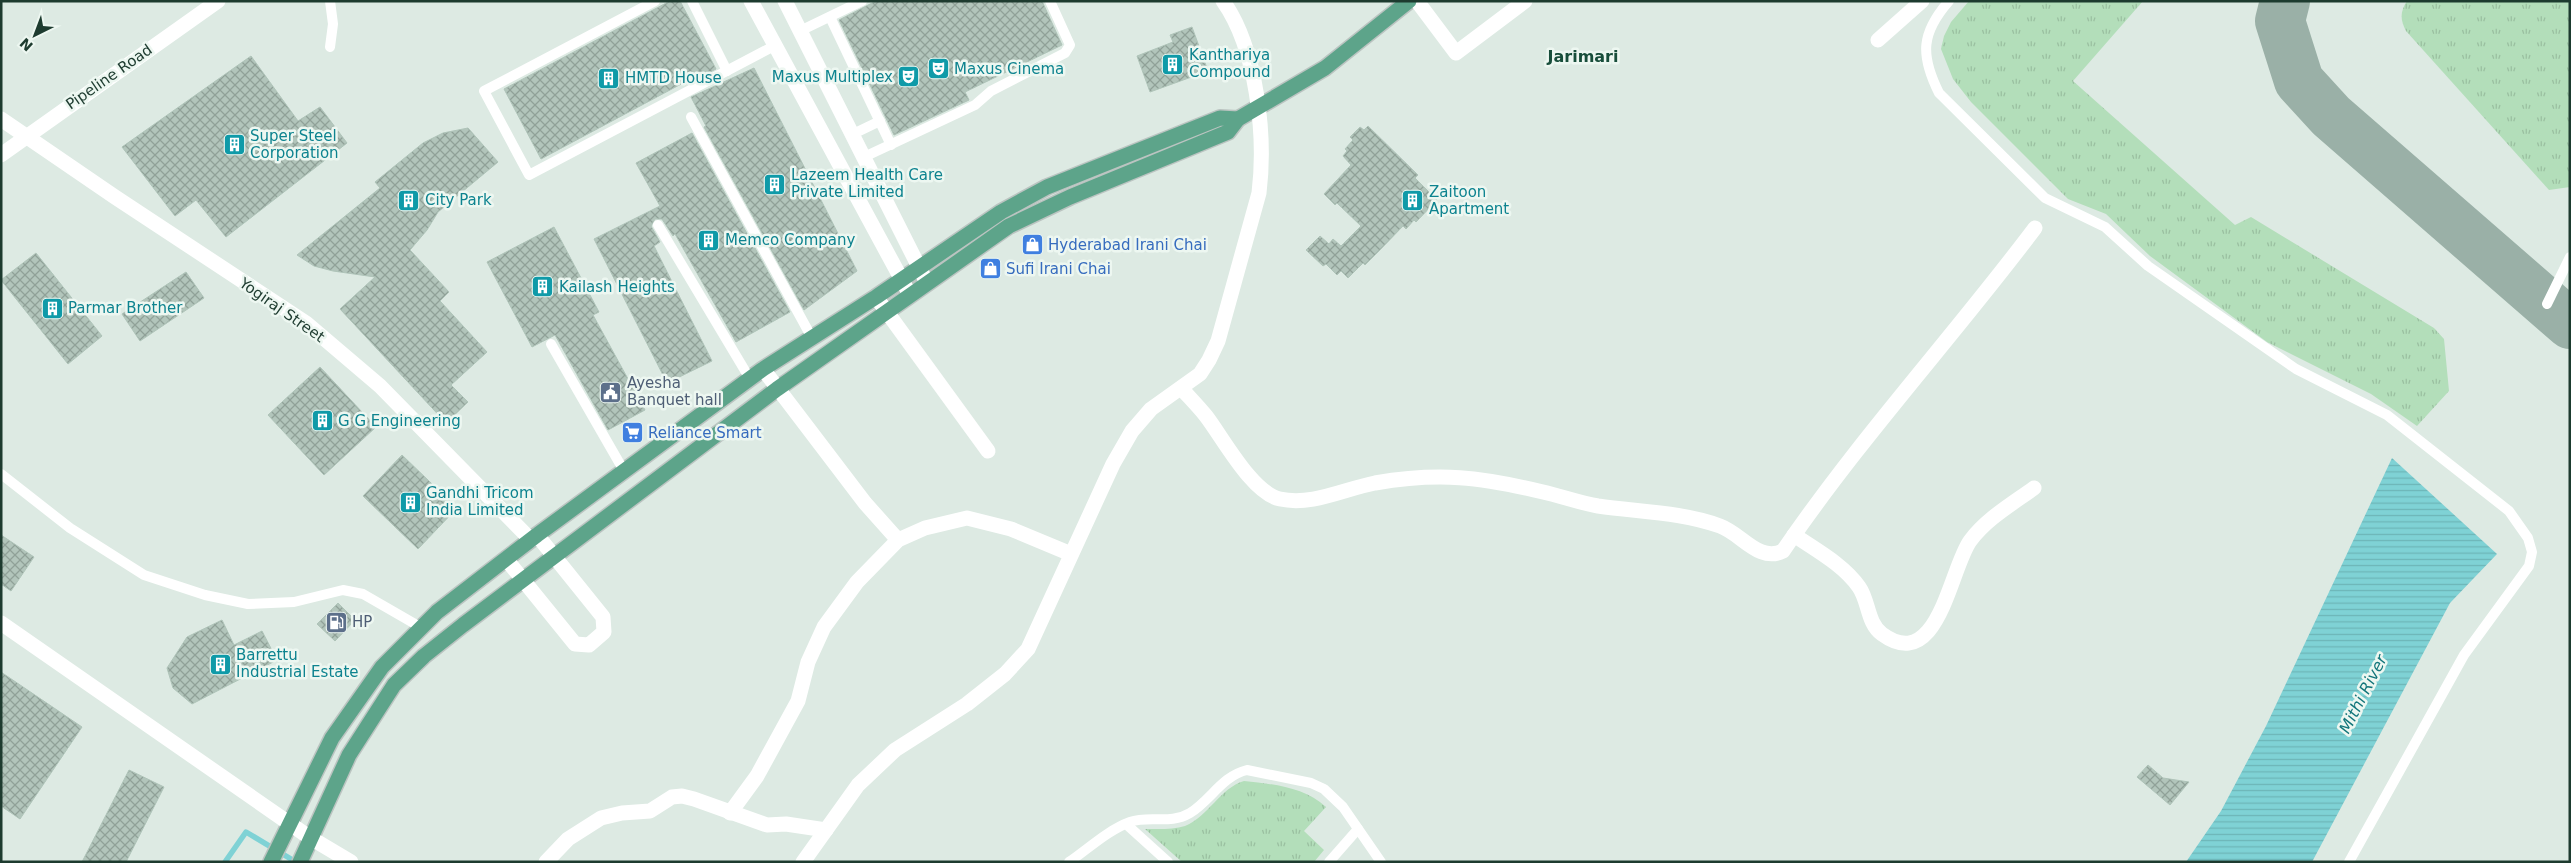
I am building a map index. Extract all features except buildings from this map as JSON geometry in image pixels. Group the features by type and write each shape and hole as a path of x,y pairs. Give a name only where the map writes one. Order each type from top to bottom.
{"main road":[{"path":"300,862 349,755 394,685 424,656 777,389 1009,226 1070,197 1228,132 1238,119 1325,68 1409,1"},
{"path":"271,862 332,738 382,667 437,612 624,471 763,370 876,297 1001,212 1047,187 1220,118 1238,119"},
{"path":"358,699 376,711"}],"street":[{"name":"Pipeline Road","path":"1,155 218,1"},
{"path":"751,1 910,295"},
{"path":"785,1 802,30 927,283"},
{"path":"803,862 858,785 895,750 967,704 1005,674 1028,649 1113,464 1132,431 1151,409 1200,374 1218,341 1255,209 1261,176 1258,107 1250,58 1242,34 1224,1"},
{"path":"1417,1 1456,53 1525,1"},
{"path":"1878,40 1922,1"},
{"name":"Yogiraj Street","path":"1,118 306,323 380,386 554,556 603,617 604,632 589,645 575,644 522,580"},
{"path":"1181,388 1206,416 1231,454 1265,493 1279,499 1302,502 1375,483 1438,475 1480,478 1597,506 1693,517 1723,527 1768,555 1775,555 1783,551 1849,462 1984,296 2035,228"},
{"path":"876,297 988,450"},
{"path":"763,370 865,503 898,540"},
{"path":"1794,535 1836,564 1854,580 1861,588 1872,621 1882,634 1903,643 1917,640 1936,623 1960,560 1982,527 2034,488"},
{"path":"730,813 757,776 798,701 808,662 824,627 857,582 898,540 925,528 968,518 1011,529 1071,554"},
{"path":"506,559 522,580"},
{"path":"1,623 286,829 351,862"},
{"path":"546,862 568,839 601,818 622,813 650,811 672,797 682,796 694,799 767,825 786,824 826,830"}],"lane":[{"path":"330,1 333,24 330,47"},
{"path":"655,1 484,91 529,175 774,46"},
{"path":"692,1 727,70"},
{"path":"802,30 862,1"},
{"path":"864,157 975,105 991,90 1065,53 1070,44 1050,1"},
{"path":"1949,1 1937,16 1926,39 1926,58 1929,72 1939,93 2045,198 2105,227 2148,266 2296,370 2387,415 2509,511 2528,538 2532,552 2530,566 2464,655 2349,862"},
{"path":"830,16 891,145"},
{"path":"690,117 812,338"},
{"path":"853,134 880,120"},
{"path":"658,225 750,380"},
{"path":"2547,304 2570,257"},
{"path":"551,344 624,471"},
{"path":"1,474 70,528 144,575 205,595 248,604 294,602 343,590 363,594 422,628"},
{"path":"1069,862 1126,824 1141,820 1167,821 1181,818 1192,812 1226,780 1237,772 1247,770 1311,783 1324,790 1343,807 1382,862"},
{"path":"1126,824 1168,862"},
{"path":"1329,862 1358,829"}],"green space":[{"path":"1969,1 2143,1 2073,81 2235,225 2251,217 2434,328 2444,339 2449,391 2417,426 2371,394 2267,342 2150,256 2106,214 2068,199 1971,102 1953,79 1941,49 1944,36 1951,22"},
{"path":"2407,1 2570,1 2570,187 2549,190 2406,31 2402,16"},
{"path":"1244,781 1277,785 1298,791 1317,800 1326,807 1304,831 1324,850 1314,862 1182,862 1145,829 1170,829 1185,826 1201,816 1228,790"}],"water":[{"name":"Mithi River","path":"2392,458 2497,554 2450,603 2312,862 2186,862 2221,811 2266,726"}],"waterway":[{"path":"225,862 246,832 296,862"}],"taxiway":[{"path":"2285,1 2280,21 2299,81 2331,116 2570,324"}],"place":[{"name":"Kanthariya Compound","path":"1173,64"},
{"name":"Maxus Cinema","path":"938,69"},
{"name":"Maxus Multiplex","path":"909,77"},
{"name":"HMTD House","path":"609,78"},
{"name":"Super Steel Corporation","path":"234,145"},
{"name":"Lazeem Health Care Private Limited","path":"775,184"},
{"name":"City Park","path":"409,200"},
{"name":"Zaitoon Apartment","path":"1413,201"},
{"name":"Memco Company","path":"709,240"},
{"name":"Hyderabad Irani Chai","path":"1032,245"},
{"name":"Sufi Irani Chai","path":"990,269"},
{"name":"Kailash Heights","path":"543,287"},
{"name":"Parmar Brother","path":"52,308"},
{"name":"Ayesha Banquet hall","path":"611,392"},
{"name":"G G Engineering","path":"322,421"},
{"name":"Reliance Smart","path":"632,433"},
{"name":"Gandhi Tricom India Limited","path":"410,502"},
{"name":"HP","path":"336,622"},
{"name":"Barrettu Industrial Estate","path":"220,664"}],"district":[{"name":"Jarimari","path":"1583,56"}]}
